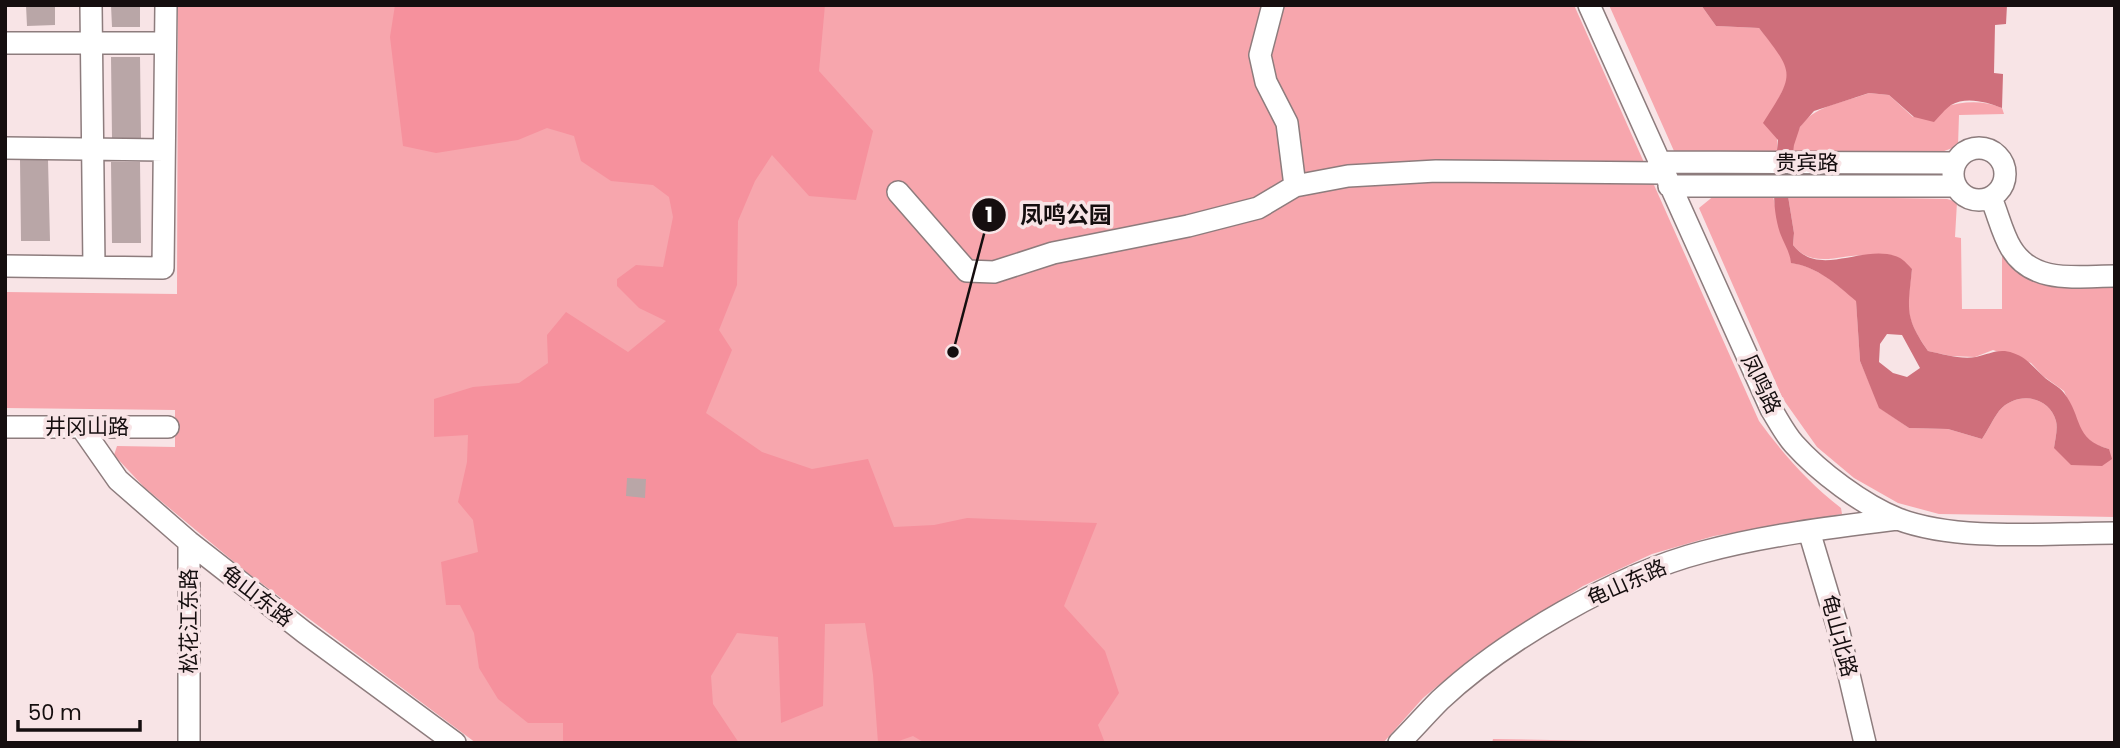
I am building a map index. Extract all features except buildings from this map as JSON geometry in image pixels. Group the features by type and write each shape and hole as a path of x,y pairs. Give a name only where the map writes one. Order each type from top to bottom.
{"street":[{"path":"91,5 94,267"},
{"path":"5,266 163,268 166,5"},
{"path":"1273,5 1260,55 1266,82 1287,123 1295,186"},
{"name":"凤鸣路","path":"1589,5 1771,409 1794,444 1861,500 1898,519 1977,533 2115,533"},
{"path":"5,43 165,43"},
{"path":"5,148 164,150"},
{"path":"1977,148 1994,152 2004,166 2006,176 1999,192 1984,201 1967,198 1955,187 1955,163 1960,155 1977,148"},
{"name":"贵宾路","path":"1664,174 1955,163"},
{"path":"898,192 967,271 994,272 1053,253 1188,226 1258,208 1295,186 1348,176 1436,171 1664,174"},
{"name":"贵宾路","path":"1664,174 1955,187"},
{"path":"1992,198 2010,247 2032,270 2046,275 2115,276"},
{"name":"井冈山路","path":"5,427 168,428"},
{"name":"龟山东路","path":"81,427 118,480 189,542 304,632 455,743"},
{"name":"龟山东路","path":"1399,743 1441,699 1479,669 1524,636 1605,590 1701,552 1809,531 1898,519"},
{"name":"龟山北路","path":"1809,531 1838,628 1865,743"},
{"name":"松花江东路","path":"189,542 189,743"}],"shaded area":[{"path":"178,5 1574,5 1759,421 1797,468 1841,508 1842,514 1714,536 1652,554 1583,586 1475,655 1423,698 1383,743 476,743 245,571 144,487 114,455 117,446 175,447 175,410 5,408 5,292 177,294"},
{"path":"395,5 825,5 819,71 873,131 856,200 809,196 772,155 755,181 738,221 737,285 719,330 732,350 706,413 762,452 812,469 868,459 894,527 934,525 967,518 1097,523 1064,606 1105,651 1119,693 1098,725 1105,743 925,743 913,736 893,743 878,743 873,675 865,623 825,624 823,706 781,723 778,637 737,633 711,676 713,704 739,743 563,743 563,723 528,723 498,699 479,668 474,633 460,605 446,605 441,562 478,552 473,520 458,502 467,462 468,435 434,437 434,399 473,387 519,383 548,363 547,335 566,312 628,352 666,321 639,308 617,286 617,279 636,265 663,267 673,217 669,197 653,185 611,181 581,161 574,136 547,128 518,140 436,153 403,146 390,37"},
{"path":"1609,5 1701,5 1716,26 1759,28 1785,60 1788,80 1778,100 1777,152 1674,151"},
{"path":"1701,5 2007,5 2006,24 1995,25 1994,73 2003,74 2002,108 1970,100 1957,102 1934,122 1914,117 1889,95 1869,93 1814,111 1800,127 1794,145 1788,196 1794,233 1793,245 1804,255 1816,259 1887,254 1902,259 1912,269 1909,304 1911,320 1928,351 1964,358 2003,351 2022,357 2062,391 2084,433 2098,445 2109,449 2112,459 2102,466 2071,465 2054,448 2057,424 2052,412 2039,401 2031,399 2014,400 2006,405 1999,411 1982,439 1948,429 1909,428 1879,408 1860,361 1856,301 1818,272 1791,263 1780,233 1774,198 1778,140 1763,123 1781,94 1785,83 1785,65 1759,28 1716,26","holes":["1887,334 1902,335 1920,368 1907,377 1893,373 1879,362 1880,344"]},
{"path":"1869,93 1889,95 1913,117 1968,102 2002,108 2004,114 1959,115 1958,146 1936,154 1793,151 1796,136 1810,116 1831,105"},
{"path":"1715,195 1773,196 1781,234 1790,251 1792,263 1818,272 1856,300 1860,361 1880,408 1909,428 1948,429 1982,439 1999,411 2006,405 2014,400 2031,399 2039,401 2052,412 2057,424 2054,448 2109,449 2096,445 2083,435 2064,391 2043,376 2031,363 1993,350 1975,357 1928,351 1909,312 1912,269 1870,255 1817,259 1800,252 1793,245 1794,233 1788,196 1947,199 1957,202 1955,237 1961,238 1962,309 2002,309 2002,255 2115,282 2115,517 1939,514 1898,503 1854,478 1817,447 1783,399 1699,208"},
{"path":"1493,739 1711,743 1492,743"}],"place":[{"name":"凤鸣公园","path":"953,352"}]}
